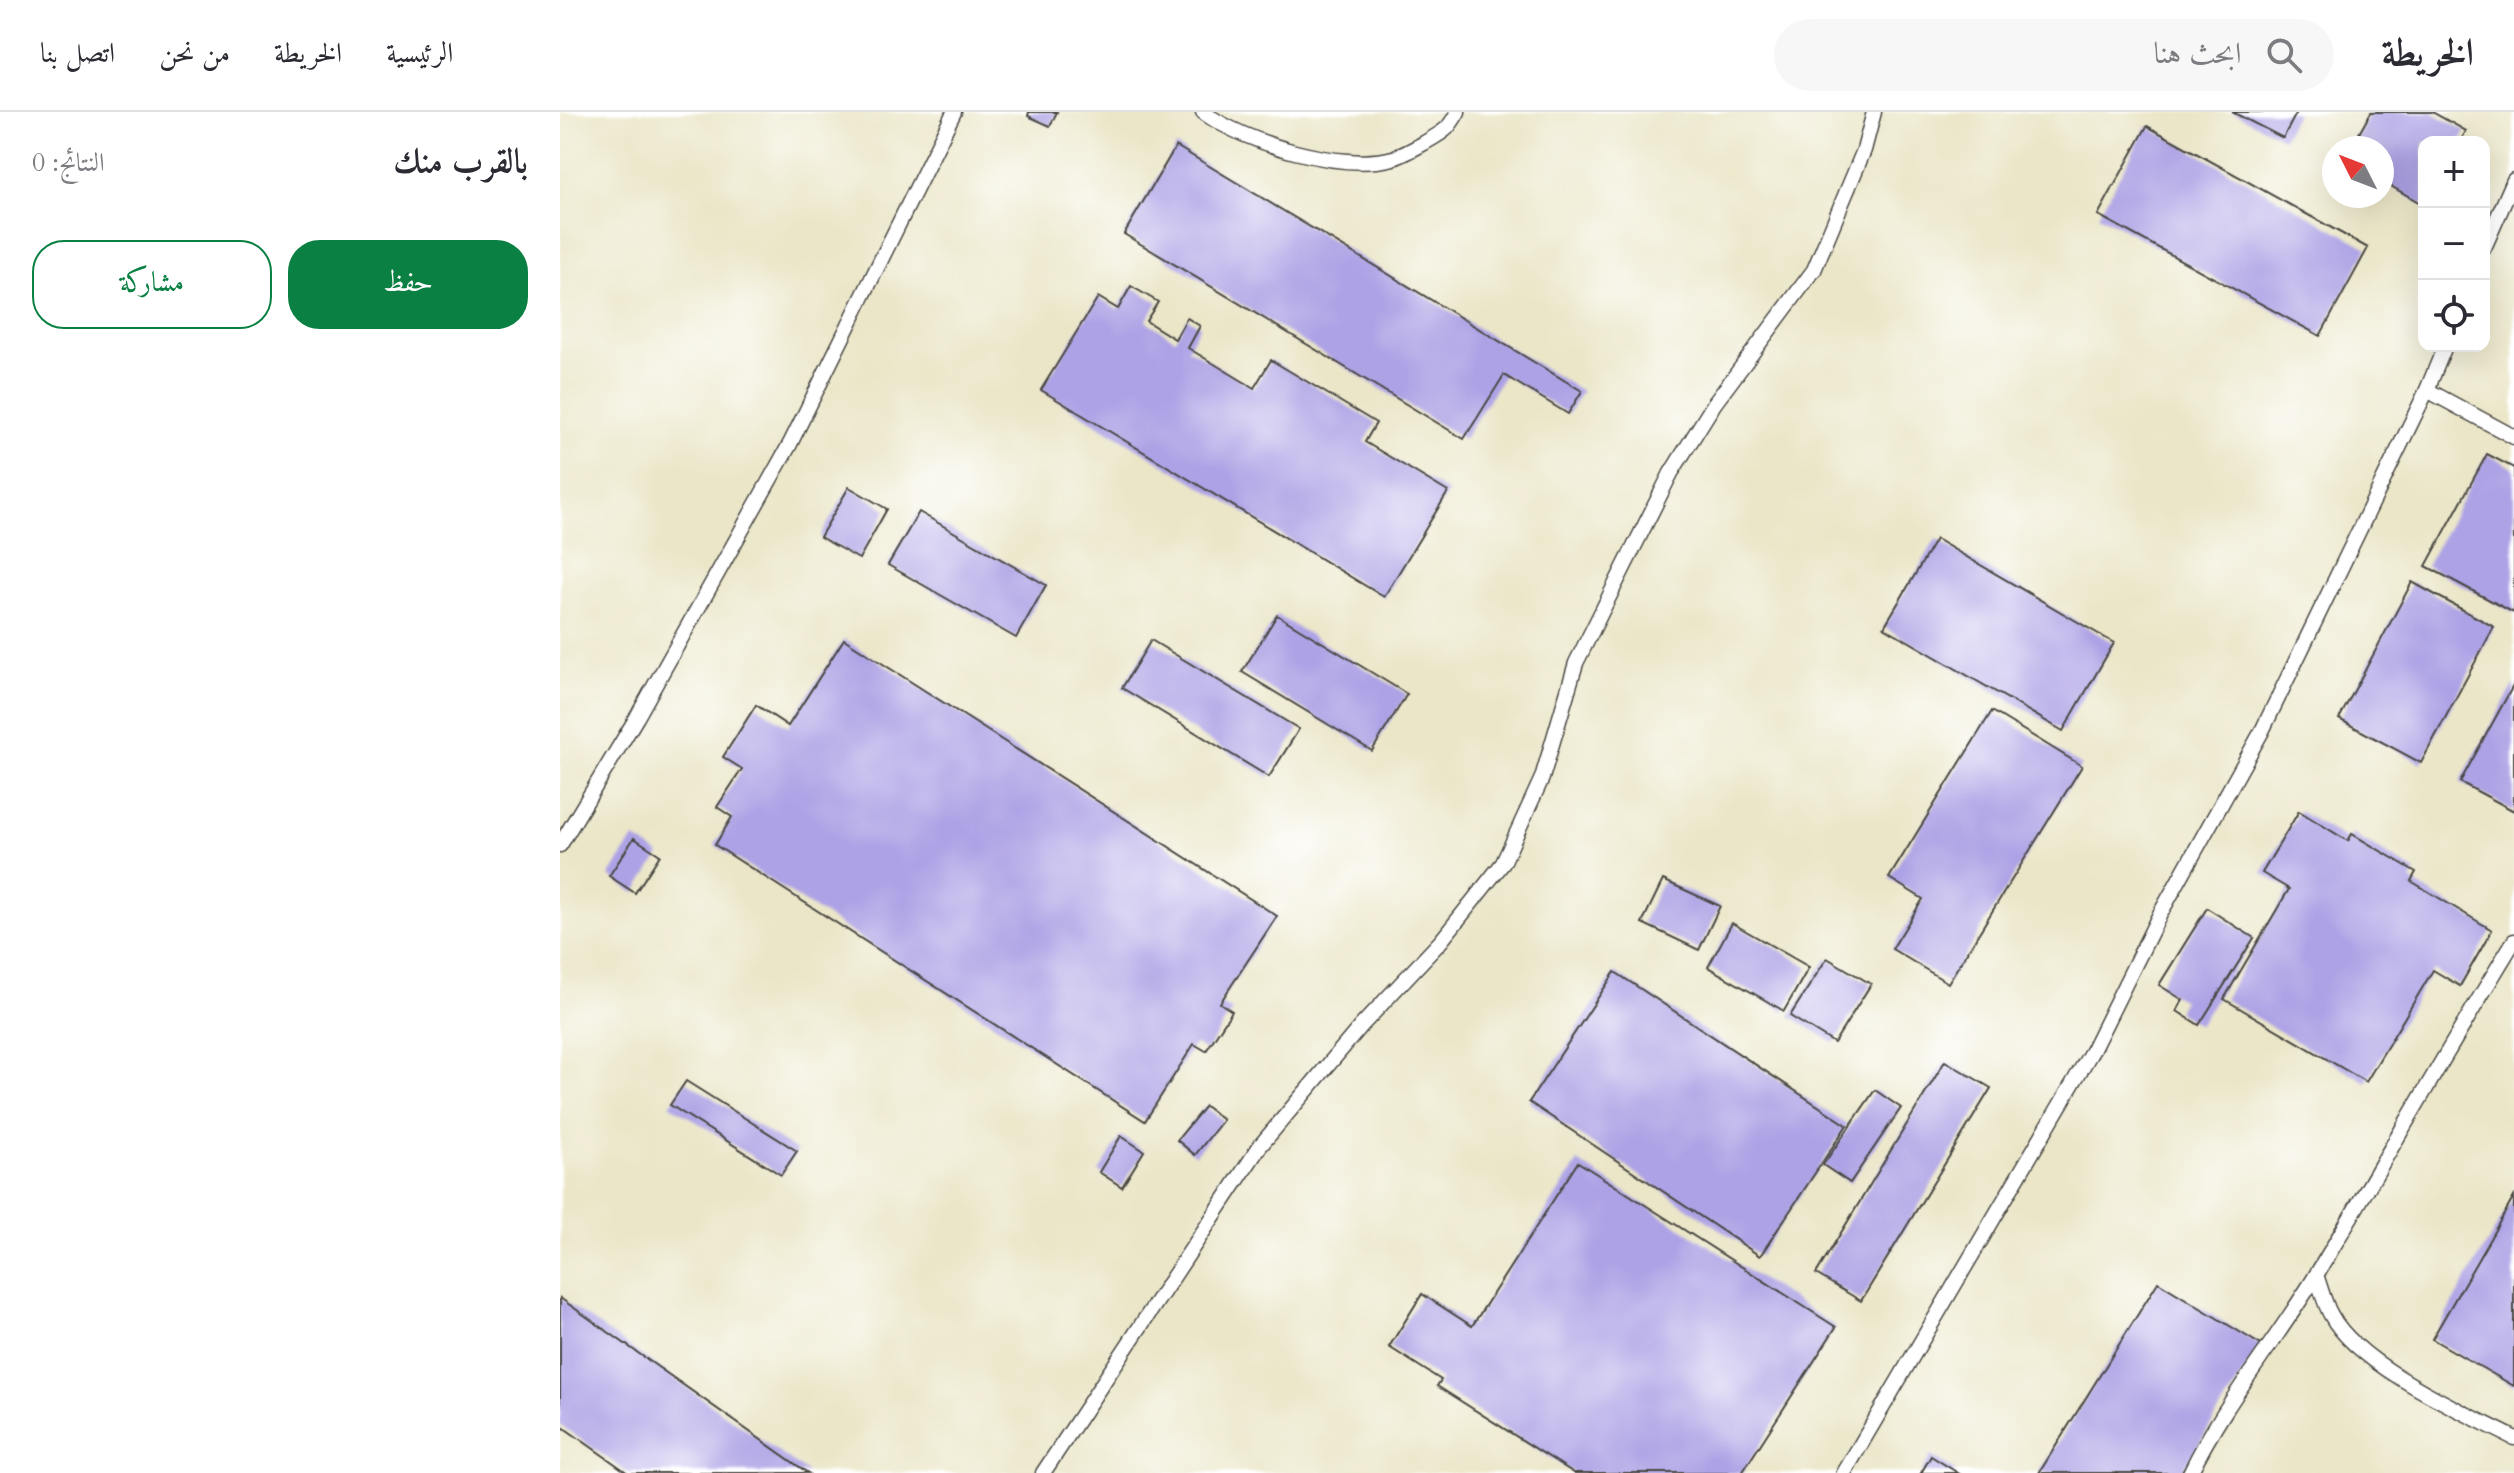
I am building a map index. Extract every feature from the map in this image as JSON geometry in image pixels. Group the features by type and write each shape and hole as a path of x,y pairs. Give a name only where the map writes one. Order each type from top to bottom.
{"lane":[{"path":"560,845 645,703 790,444 954,112"},
{"path":"1203,112 1220,125 1282,147 1347,161 1394,158 1447,129 1458,112"},
{"path":"1043,1473 1260,1146 1361,1026 1441,941 1503,863 1542,778 1576,663 1671,473 1714,404 1814,270 1864,150 1874,112"},
{"path":"2490,234 2514,180"},
{"path":"1844,1473 2093,1049 2160,914 2262,731 2443,352"},
{"path":"2427,390 2514,437"},
{"path":"2190,1473 2208,1436 2316,1275 2514,941"},
{"path":"2316,1275 2331,1317 2365,1355 2427,1393 2514,1438"}],"building":[{"path":"1029,112 1057,112 1050,126 1028,116"},
{"path":"2232,112 2297,112 2283,138"},
{"path":"2371,112 2432,112 2466,131 2463,136 2418,136 2418,202 2394,188 2394,136 2358,136"},
{"path":"2147,126 2368,248 2320,336 2098,215"},
{"path":"1176,146 1582,391 1568,414 1504,375 1464,439 1124,234"},
{"path":"1131,286 1158,302 1146,321 1175,339 1187,318 1200,326 1188,348 1254,388 1271,360 1376,423 1365,442 1448,492 1384,597 1041,390 1098,297 1118,309"},
{"path":"2487,454 2514,468 2514,613 2426,566"},
{"path":"849,487 887,509 859,559 820,537"},
{"path":"919,512 1046,585 1016,638 888,565"},
{"path":"1936,539 2114,643 2063,731 1884,627"},
{"path":"2412,582 2494,627 2421,763 2339,719"},
{"path":"1277,615 1407,694 1372,751 1242,672"},
{"path":"844,639 1277,916 1220,1003 1232,1011 1206,1051 1194,1044 1145,1121 715,845 732,817 717,807 742,769 723,757 756,705 788,726"},
{"path":"1151,640 1299,729 1269,777 1122,688"},
{"path":"2514,684 2514,811 2460,782"},
{"path":"1992,711 2082,766 1948,983 1892,949 1923,899 1889,878"},
{"path":"2299,811 2348,841 2352,834 2416,872 2411,881 2492,930 2460,986 2433,970 2366,1082 2224,999 2289,889 2262,873"},
{"path":"634,838 660,855 635,893 609,876"},
{"path":"1663,880 1720,906 1699,950 1642,923"},
{"path":"2207,908 2254,938 2199,1025 2177,1011 2183,1000 2159,985"},
{"path":"1732,923 1809,967 1784,1011 1708,967"},
{"path":"1827,958 1871,984 1834,1043 1790,1016"},
{"path":"1615,972 1847,1125 1760,1256 1529,1102"},
{"path":"1945,1061 1991,1088 1861,1301 1816,1274"},
{"path":"686,1081 797,1151 781,1175 670,1105"},
{"path":"1875,1090 1901,1108 1850,1183 1823,1165"},
{"path":"1205,1106 1223,1120 1195,1155 1177,1140"},
{"path":"1121,1136 1144,1151 1122,1187 1099,1172"},
{"path":"1578,1162 1836,1327 1742,1473 1574,1473 1437,1386 1441,1380 1389,1347 1422,1294 1472,1326"},
{"path":"2514,1197 2514,1386 2432,1339"},
{"path":"2158,1282 2261,1345 2181,1473 2039,1473"},
{"path":"560,1298 808,1473 628,1473 560,1425"},
{"path":"1931,1456 1958,1473 1921,1473"}]}
